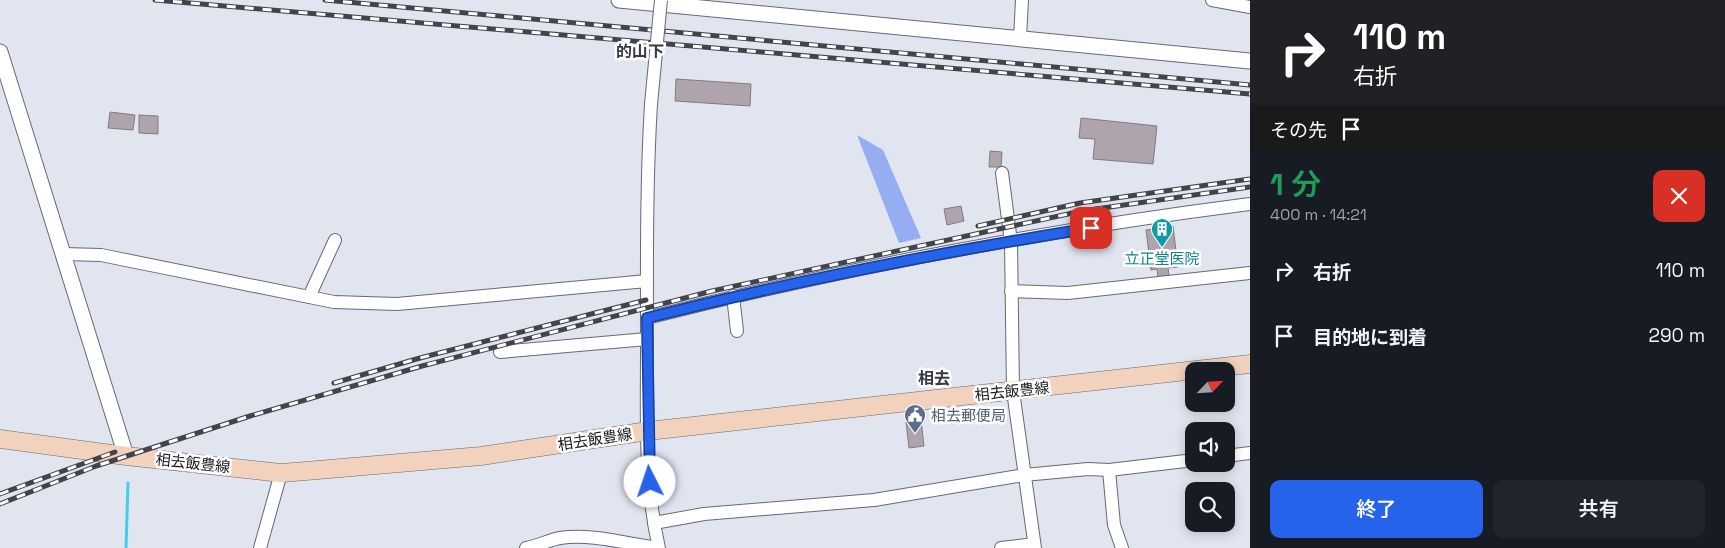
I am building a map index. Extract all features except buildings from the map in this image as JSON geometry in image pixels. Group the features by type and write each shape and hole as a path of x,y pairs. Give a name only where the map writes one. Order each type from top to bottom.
{"main road":[{"name":"相去飯豊線","path":"0,439 126,456 281,473 481,456 648,432 1250,364"}],"street":[{"path":"619,0 1250,60"},
{"path":"526,548 558,538 573,537 658,548 654,523 648,432 647,281 648,157 661,0"},
{"path":"1020,38 1022,0"},
{"path":"1212,0 1250,7"},
{"path":"0,52 126,456"},
{"path":"1001,548 1034,546 1013,391 1011,242 1002,173"},
{"path":"647,318 733,296 893,263 1250,204"},
{"path":"309,297 335,240"},
{"path":"63,254 100,255 334,302 397,304 647,281"},
{"path":"1011,291 1068,293 1250,273"},
{"path":"733,296 737,331"},
{"path":"500,352 647,339"},
{"path":"1235,455 1250,453"},
{"path":"654,523 704,514 874,500 1024,475 1088,469 1109,470 1185,461"},
{"path":"1109,470 1114,525 1122,548"},
{"path":"260,548 281,473"}],"shaded area":[{"path":"857,135 883,150 921,238 899,243"}],"waterway":[{"path":"126,548 128,483"}],"railway":[{"path":"155,0 1250,94"},
{"path":"325,0 1250,85"},
{"path":"978,226 1080,203 1250,179"},
{"path":"0,504 96,466 250,416 422,366 712,291 1082,211 1250,187"},
{"path":"334,383 420,358 646,300"},
{"path":"0,494 115,452"}],"place":[{"name":"立正堂医院","path":"1162,248"},
{"name":"相去郵便局","path":"915,434"}],"district":[{"name":"的山下","path":"640,51"},
{"name":"相去","path":"934,378"}],"route":[{"path":"650,482 647,318 733,296 893,263 1091,228"}]}
